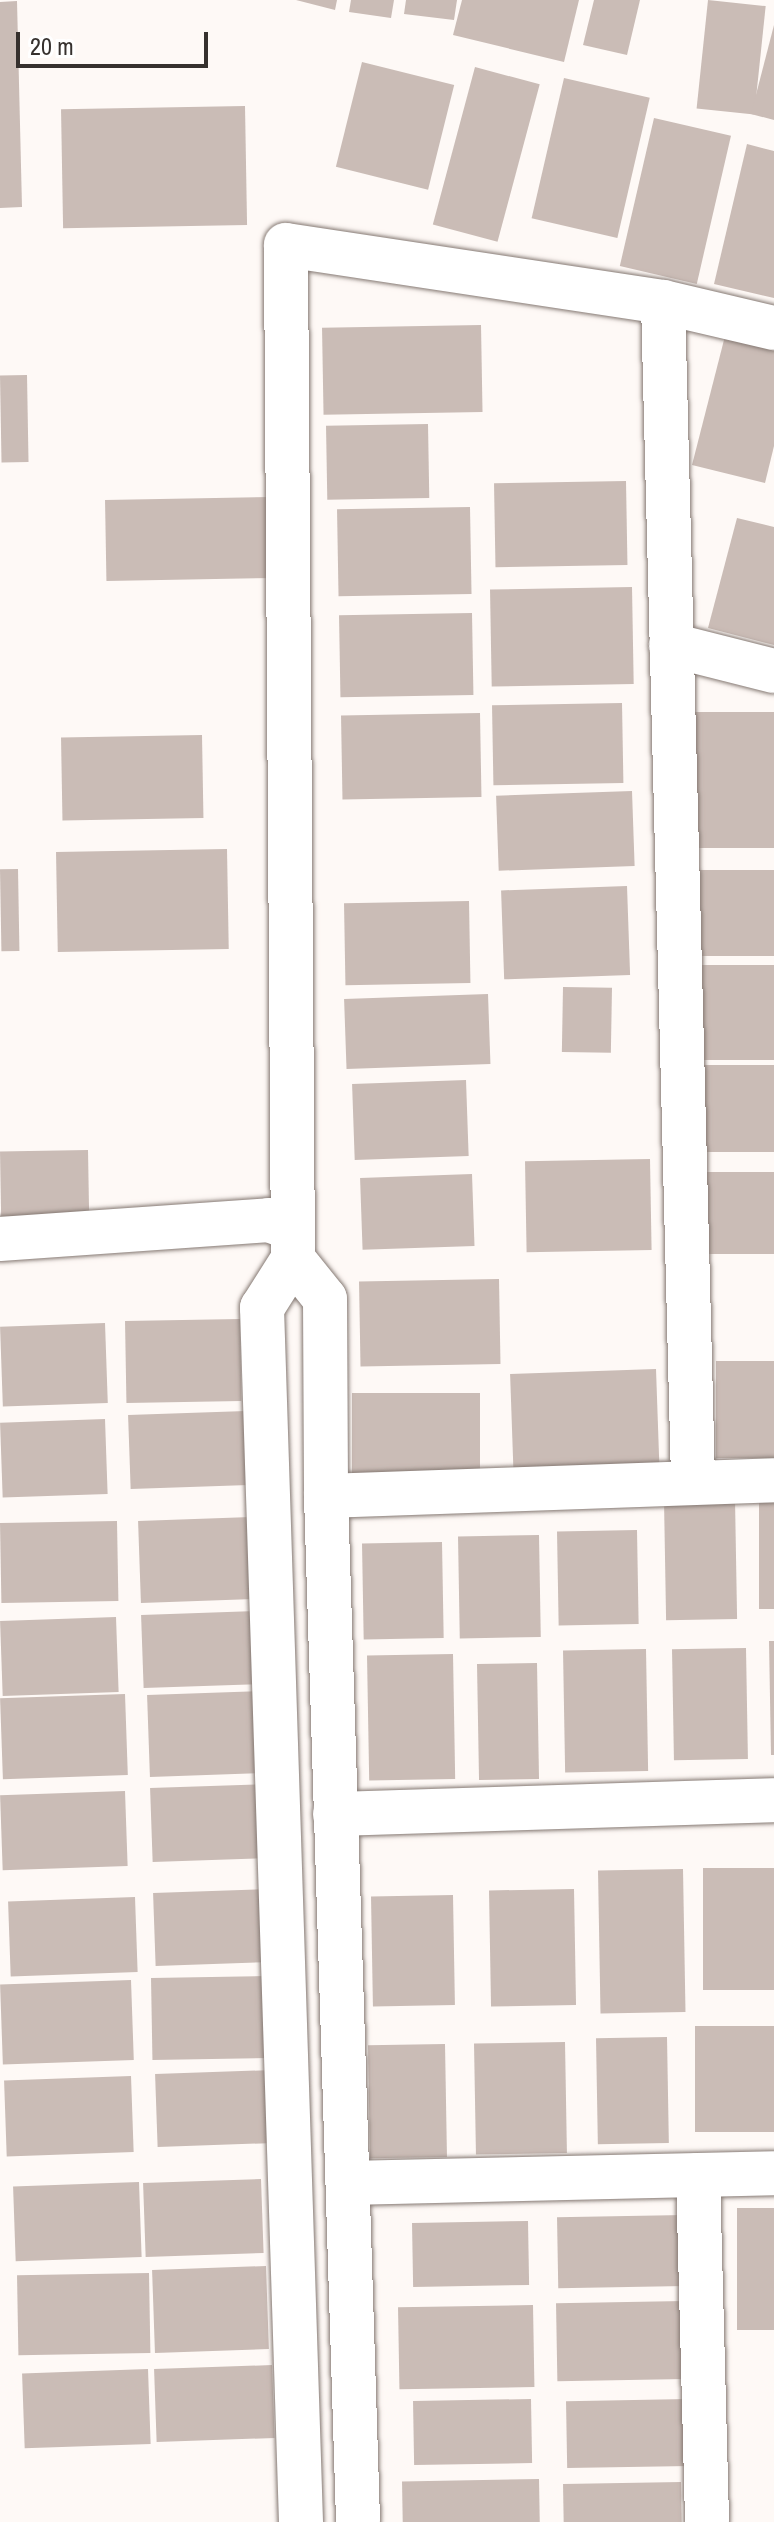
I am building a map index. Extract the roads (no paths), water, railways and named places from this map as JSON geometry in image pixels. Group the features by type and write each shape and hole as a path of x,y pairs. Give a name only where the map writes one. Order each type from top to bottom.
{"street":[{"path":"301,2522 262,1308 293,1244 286,245 663,302 774,328"},
{"path":"663,302 693,1483"},
{"path":"671,645 774,671"},
{"path":"0,1239 269,1220 293,1244 325,1299 326,1496 358,2522"},
{"path":"326,1496 774,1480"},
{"path":"335,1814 774,1800"},
{"path":"348,2183 774,2173"},
{"path":"698,2175 707,2522"}]}
